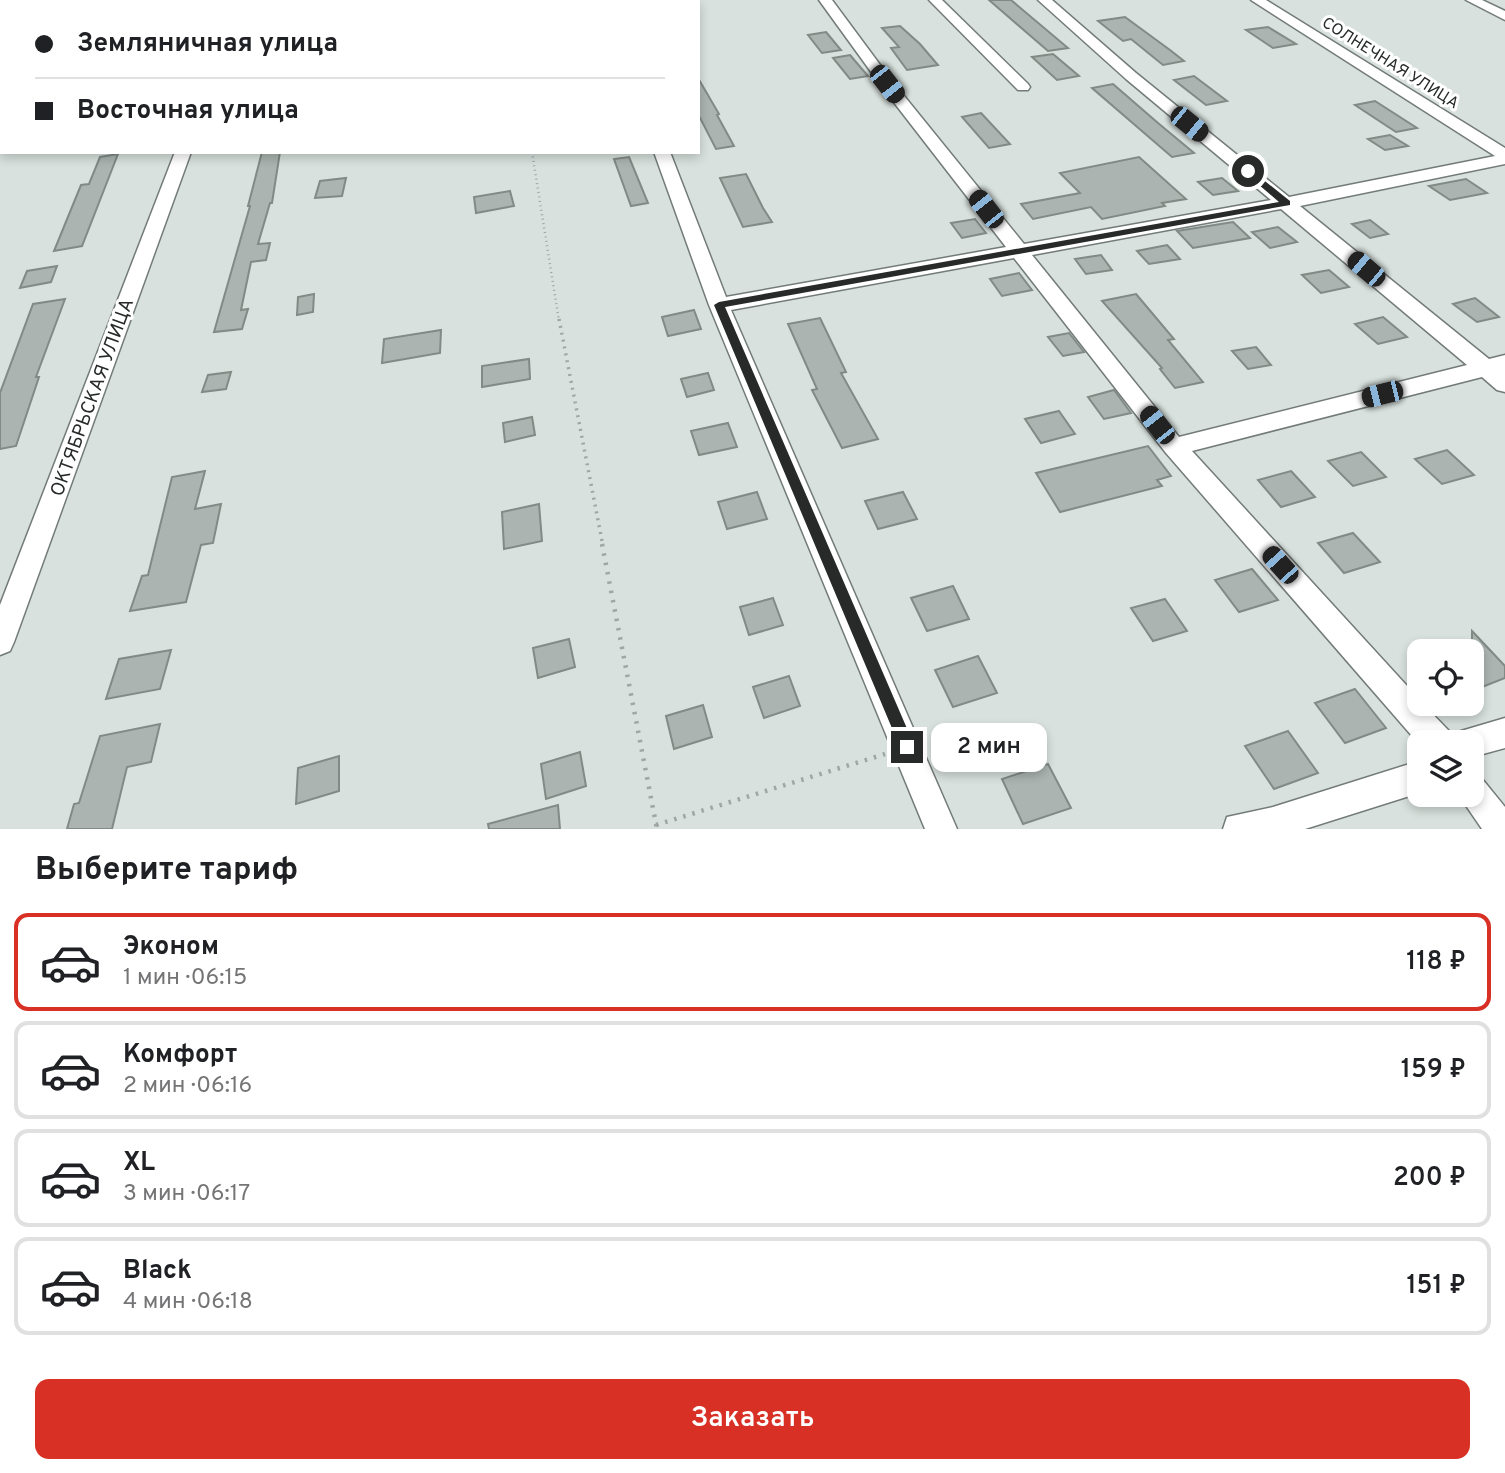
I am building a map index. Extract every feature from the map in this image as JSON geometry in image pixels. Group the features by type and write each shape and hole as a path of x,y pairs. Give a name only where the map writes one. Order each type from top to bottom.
{"street":[{"path":"825,0 887,84 1174,447 1427,730"},
{"path":"934,0 1023,87"},
{"path":"1044,0 1131,76 1286,203 1495,366 1505,384"},
{"name":"СОЛНЕЧНАЯ УЛИЦА","path":"1257,0 1505,157"},
{"path":"1472,0 1505,16"},
{"name":"ОКТЯБРЬСКАЯ УЛИЦА","path":"0,642 182,154"},
{"path":"663,154 719,305 941,829"},
{"path":"719,305 1286,203 1505,157"},
{"path":"1174,447 1495,366"},
{"path":"1484,739 1505,733"},
{"path":"1239,829 1273,823 1407,782"},
{"path":"1484,806 1502,829"}],"path":[{"path":"532,154 558,313 657,827 907,747"}],"building":[{"path":"989,0 1011,0 1068,48 1048,51"},
{"path":"1125,17 1184,61 1163,65 1131,39 1123,41 1098,21"},
{"path":"900,26 938,65 907,70 891,48 899,47 882,28"},
{"path":"1268,27 1296,44 1273,48 1246,30"},
{"path":"826,32 841,50 822,53 808,35"},
{"path":"1053,54 1079,76 1057,80 1032,57"},
{"path":"850,55 868,76 850,79 833,58"},
{"path":"1194,76 1227,101 1206,105 1174,80"},
{"path":"700,81 734,146 716,149 700,118"},
{"path":"1113,84 1194,153 1172,157 1092,88"},
{"path":"1375,101 1417,128 1396,132 1355,105"},
{"path":"981,113 1010,144 989,148 962,117"},
{"path":"1390,135 1408,146 1385,150 1368,139"},
{"path":"118,154 82,246 54,251 81,185 89,184 100,157"},
{"path":"261,154 280,154 272,203 258,244 270,243 266,260 251,262 241,310 248,309 242,329 214,332 250,206"},
{"path":"629,157 648,203 631,206 614,159"},
{"path":"1139,157 1186,199 1102,219 1091,207 1033,219 1021,204 1080,193 1060,173"},
{"path":"746,174 772,222 743,227 720,178"},
{"path":"346,178 342,196 315,198 320,181"},
{"path":"1222,178 1238,191 1213,195 1198,182"},
{"path":"1466,179 1487,193 1450,200 1429,186"},
{"path":"510,191 514,206 476,213 474,197"},
{"path":"975,219 986,233 962,238 951,223"},
{"path":"1370,220 1388,234 1370,238 1352,224"},
{"path":"1233,222 1250,238 1193,248 1177,231"},
{"path":"1278,227 1297,242 1270,248 1252,232"},
{"path":"1167,245 1180,259 1149,264 1137,251"},
{"path":"1101,255 1112,270 1086,274 1075,259"},
{"path":"57,266 51,282 20,288 27,271"},
{"path":"1329,270 1349,287 1321,293 1302,275"},
{"path":"1019,273 1032,290 1002,296 990,279"},
{"path":"314,294 313,312 297,315 298,297"},
{"path":"1136,294 1174,339 1168,340 1203,382 1175,388 1160,369 1162,368 1102,301"},
{"path":"1475,298 1499,317 1477,322 1453,304"},
{"path":"65,299 36,377 39,377 16,446 0,449 0,393 33,304"},
{"path":"694,310 701,329 668,336 662,317"},
{"path":"1383,317 1407,337 1378,344 1355,324"},
{"path":"820,318 846,372 841,373 878,439 842,448 812,390 817,389 788,324"},
{"path":"441,330 440,353 382,363 384,339"},
{"path":"1069,333 1084,352 1063,356 1048,337"},
{"path":"1256,347 1271,365 1248,369 1232,351"},
{"path":"529,359 530,379 482,387 482,366"},
{"path":"231,372 226,389 202,392 208,375"},
{"path":"708,373 714,390 687,397 681,379"},
{"path":"1114,390 1131,413 1104,419 1088,397"},
{"path":"1059,411 1075,434 1041,443 1025,419"},
{"path":"532,417 535,435 505,442 503,423"},
{"path":"728,423 737,447 699,455 691,431"},
{"path":"1148,446 1171,476 1157,480 1162,486 1060,512 1036,473"},
{"path":"1447,450 1474,475 1442,484 1415,459"},
{"path":"1361,452 1386,477 1353,486 1328,461"},
{"path":"205,471 195,509 221,504 213,543 201,545 186,602 130,611 142,576 148,575 172,477"},
{"path":"1291,471 1315,497 1281,507 1258,480"},
{"path":"757,492 767,519 727,529 718,502"},
{"path":"903,492 917,519 878,529 865,501"},
{"path":"539,504 542,541 504,549 502,512"},
{"path":"1353,533 1380,562 1344,573 1318,543"},
{"path":"1252,569 1278,600 1239,612 1215,580"},
{"path":"953,586 969,619 927,631 911,598"},
{"path":"773,598 783,625 749,635 740,607"},
{"path":"1165,599 1187,631 1153,641 1131,608"},
{"path":"569,639 575,667 538,678 533,648"},
{"path":"1484,644 1505,666 1505,678 1484,686"},
{"path":"171,650 160,689 106,699 119,659"},
{"path":"978,656 997,693 953,707 935,670"},
{"path":"789,676 800,706 764,718 753,687"},
{"path":"1355,689 1386,728 1345,743 1315,703"},
{"path":"703,705 712,737 674,749 666,716"},
{"path":"160,724 151,762 127,767 112,829 67,829 74,804 79,803 100,736"},
{"path":"1288,731 1318,773 1274,789 1245,746"},
{"path":"580,752 586,786 546,799 541,764"},
{"path":"339,756 339,791 296,804 298,768"},
{"path":"1048,764 1071,808 1023,824 1002,779"},
{"path":"558,805 560,829 489,829 488,824"}],"route":[{"path":"907,747 719,305 1286,203 1248,171"}]}
